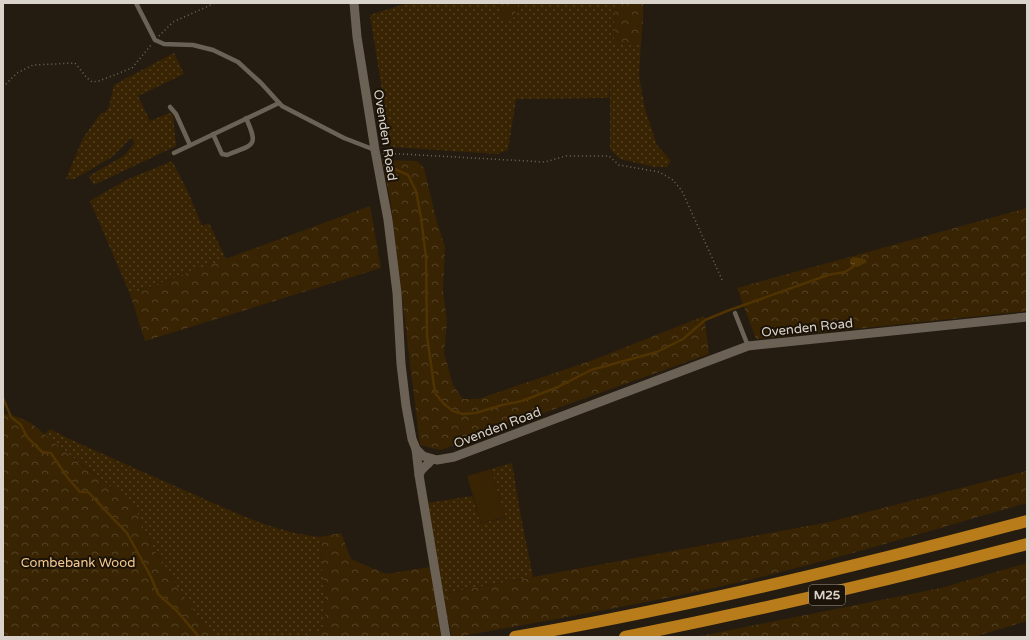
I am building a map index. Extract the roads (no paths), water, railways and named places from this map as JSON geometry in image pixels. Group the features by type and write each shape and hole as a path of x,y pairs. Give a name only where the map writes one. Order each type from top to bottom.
{"highway":[{"name":"M25","path":"515,637 606,620 777,584 862,564 1027,521"},
{"name":"M25","path":"625,637 830,594 1027,544"}],"street":[{"name":"Ovenden Road","path":"354,3 375,151 388,220 397,292 406,406 412,439 416,449 445,634"},
{"name":"Ovenden Road","path":"431,460 454,457 748,346 1027,317"},
{"path":"416,449 423,456 431,460 421,469 419,475"}],"lane":[{"path":"136,3 156,40 164,44 192,45 213,50 238,62 261,83 282,106 344,138 375,151"},
{"path":"174,153 279,103"},
{"path":"170,107 176,114 190,145"},
{"path":"213,134 222,154 227,155 250,145 254,140 254,135 246,118"},
{"path":"735,314 748,346"}],"water":[{"path":"853,257 865,259 867,262 853,267 850,260"}],"waterway":[{"path":"388,166 408,175 416,191 426,258 427,336 435,393 443,403 453,411 463,414 476,413 522,401 558,387 591,370 657,352 683,339 705,320 828,275 845,272 853,267"},
{"path":"3,398 11,417 21,425 27,437 42,452 51,453 67,477 80,492 88,492 127,533 151,577 158,594 177,611 199,637"}],"park label":[{"name":"Combebank Wood","path":"78,562"}]}
